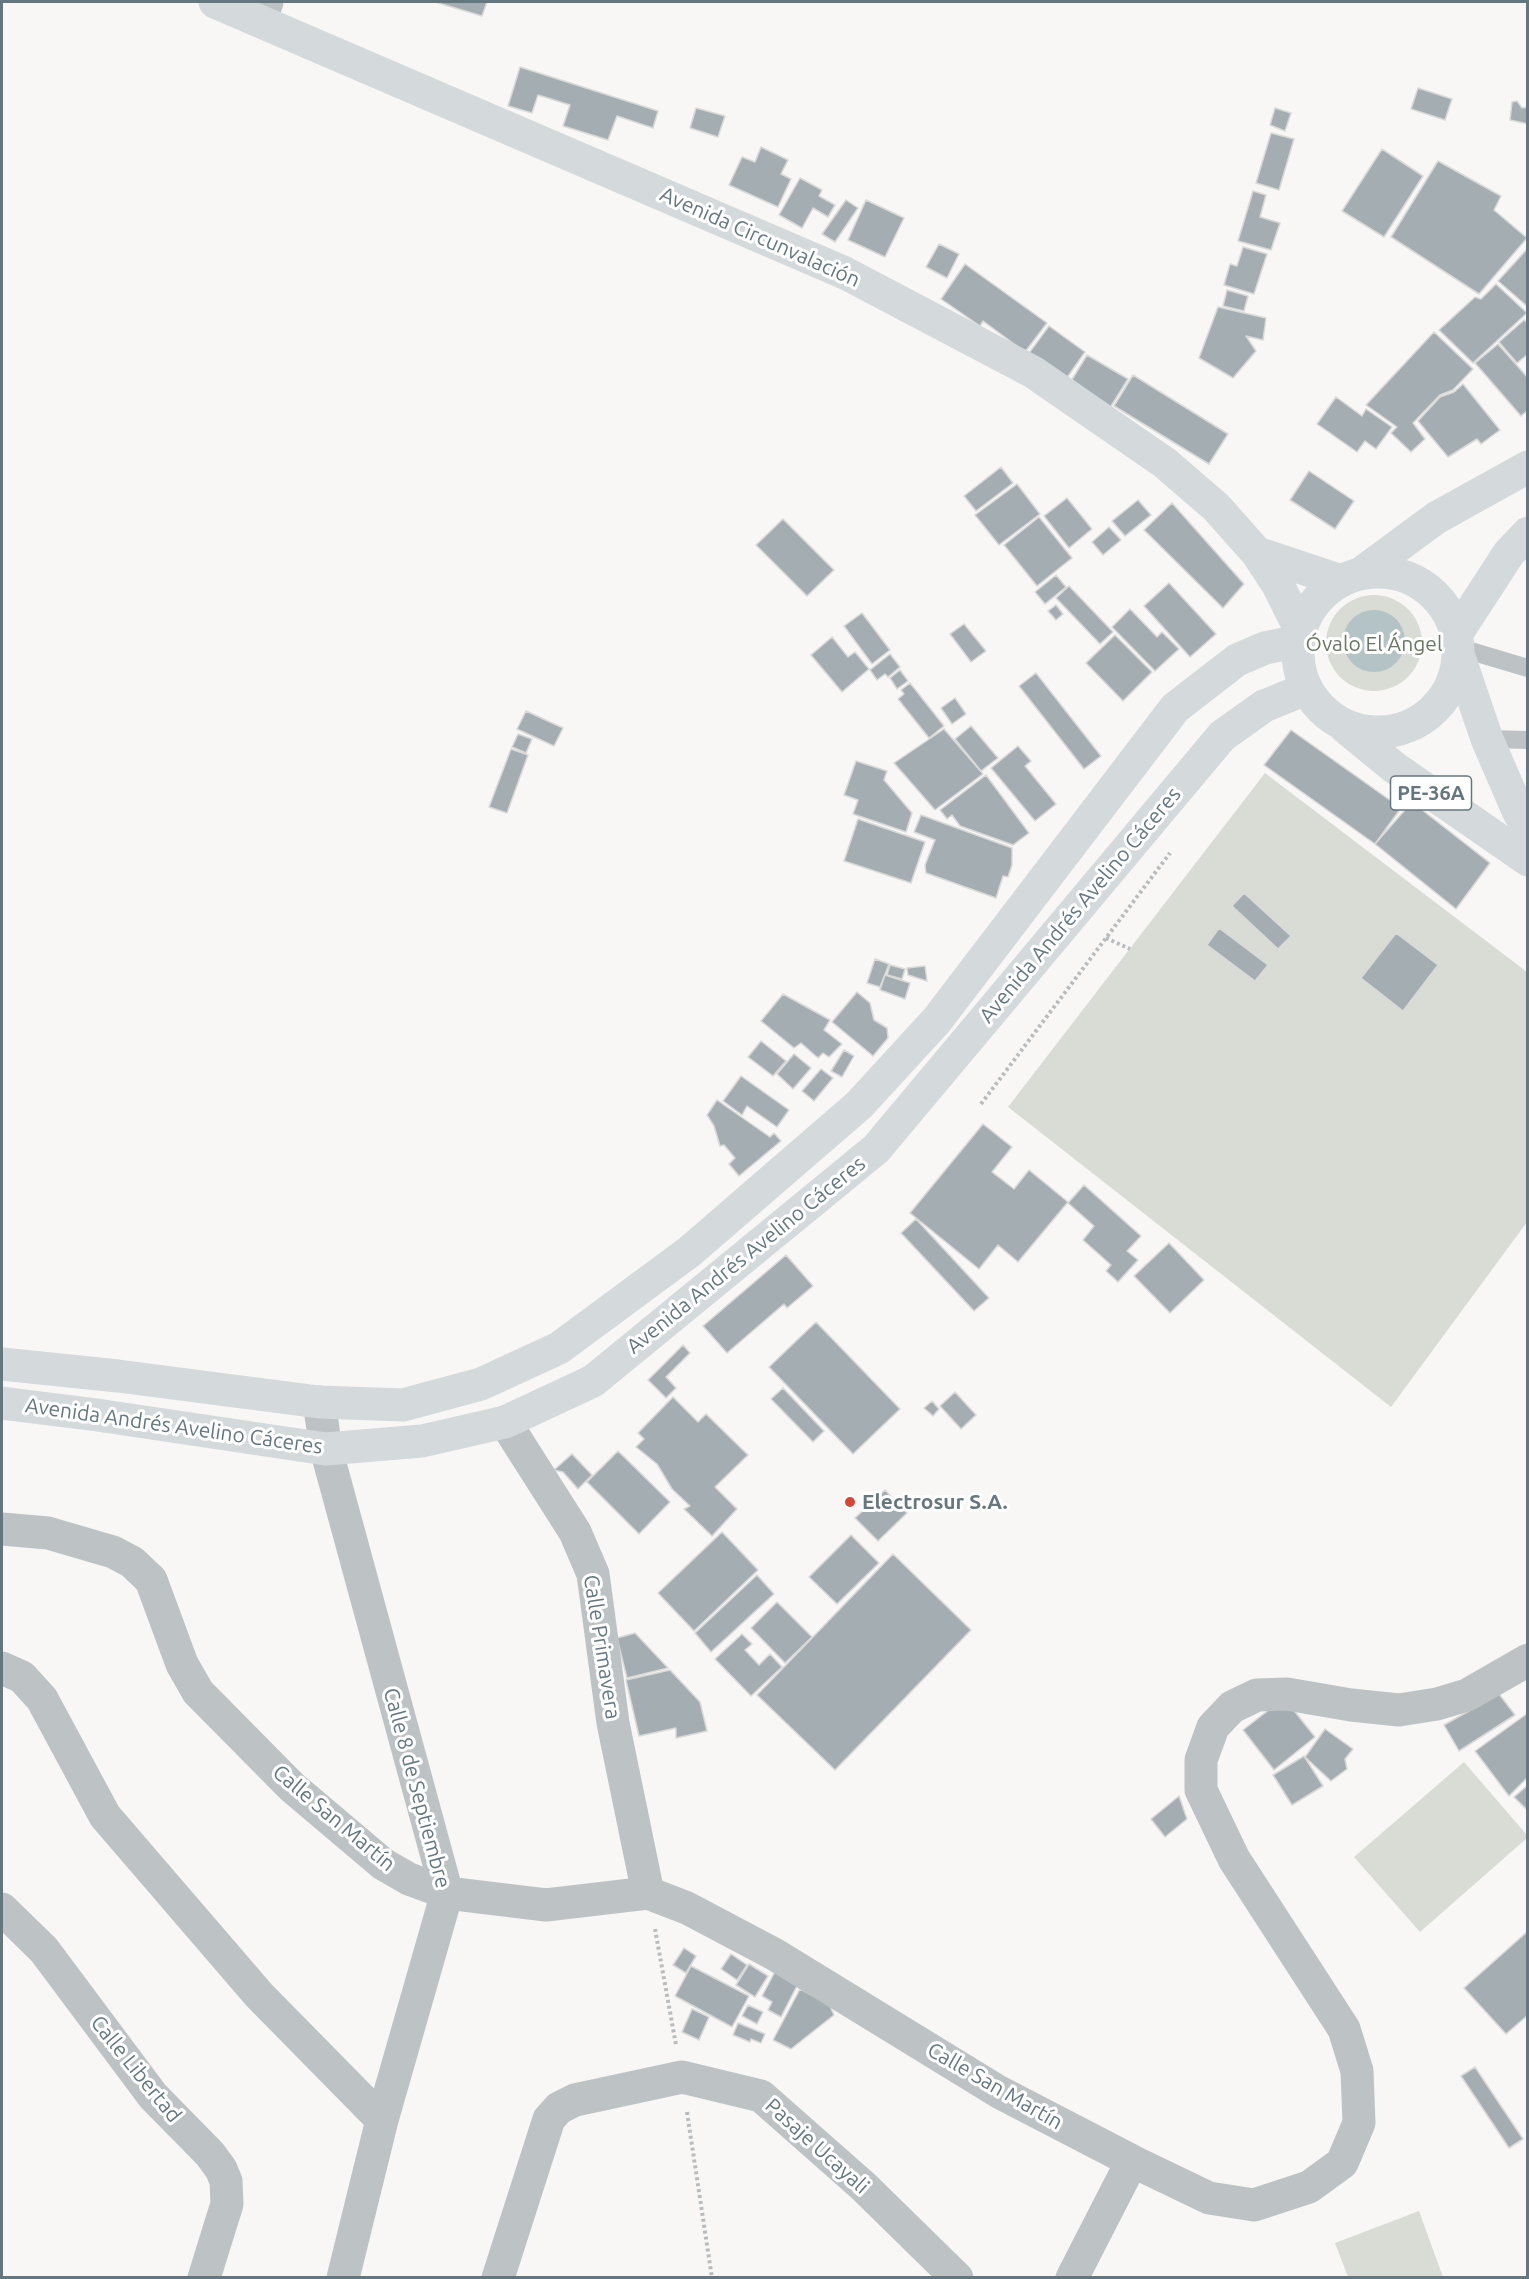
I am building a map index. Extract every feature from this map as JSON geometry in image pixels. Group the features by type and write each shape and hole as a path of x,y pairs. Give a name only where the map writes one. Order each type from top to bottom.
{"main road":[{"name":"Avenida Circunvalación","path":"215,2 264,11 845,273 1033,372 1165,463 1216,507 1257,553 1278,585 1300,636"},
{"path":"1351,578 1378,572 1396,574 1413,580 1428,589 1441,602 1450,616 1458,646 1455,677 1446,695 1433,711 1417,723 1398,730 1378,733 1357,730 1339,722 1306,689 1298,659 1300,636 1309,610 1323,594 1351,578 1436,518 1527,467"},
{"path":"1458,646 1521,550"},
{"name":"Avenida Circunvalación","path":"1257,553 1351,578"},
{"name":"Avenida Andrés Avelino Cáceres","path":"2,1364 118,1376 319,1402 403,1405 481,1384 559,1348 689,1252 859,1105 937,1020 1175,708 1237,660 1300,636"},
{"name":"PE-36A","path":"1458,646 1487,740 1519,813 1527,825"},
{"name":"Avenida Andrés Avelino Cáceres","path":"2,1403 97,1414 326,1449 422,1440 506,1422 593,1381 876,1149 1222,736 1264,706 1306,689"},
{"name":"PE-36A","path":"1339,722 1395,768 1527,860"},
{"path":"621,1302 634,1347"}],"street":[{"name":"Calle 8 de Septiembre","path":"319,1402 326,1449 447,1893 382,2121 343,2277"},
{"name":"Calle Primavera","path":"506,1422 575,1532 592,1574 613,1723 648,1893"},
{"name":"Calle San Martín","path":"2,1529 48,1533 113,1552 132,1562 151,1580 182,1664 198,1692 292,1786 382,1864 409,1879 447,1893 546,1905 648,1893 687,1908 774,1954 999,2092 1209,2199 1254,2205 1309,2187 1342,2163 1359,2122 1357,2071 1344,2029 1234,1859 1201,1790 1201,1760 1213,1727 1232,1707 1257,1695 1287,1694 1351,1705 1399,1710 1437,1704 1467,1695 1527,1660"},
{"path":"2,1668 22,1677 42,1699 105,1816 260,1995 382,2121"},
{"name":"Calle Libertad","path":"2,1909 44,1950 153,2096 210,2154 221,2169 226,2181 227,2204 204,2277"},
{"name":"Pasaje Ucayali","path":"498,2277 549,2120 559,2108 575,2100 682,2077 761,2096 863,2186 957,2277"},
{"path":"1072,2277 1132,2161"}],"lane":[{"path":"1458,646 1527,668"},
{"path":"1487,740 1527,740"}],"path":[{"path":"981,1104 1176,845"},
{"path":"1107,938 1130,949"}],"green space":[{"name":"Óvalo El Ángel","path":"1374,595 1392,598 1408,609 1419,625 1422,643 1419,661 1408,677 1392,688 1374,691 1356,688 1340,677 1329,661 1326,643 1329,625 1340,609 1356,598"},
{"path":"1265,773 1527,972 1527,1222 1391,1407 1008,1107"},
{"path":"1464,1762 1527,1835 1527,1838 1420,1932 1354,1857"},
{"path":"1419,2211 1443,2277 1348,2277 1335,2243"}],"shaded area":[{"path":"1368,610 1380,610 1396,619 1403,629 1405,641 1403,653 1396,663 1380,672 1368,672 1357,667 1348,658 1343,647 1343,635 1348,624 1357,615"}],"building":[{"path":"435,2 487,2 482,16"},
{"path":"520,67 658,111 653,128 617,116 608,140 563,126 570,105 538,95 532,113 508,106"},
{"path":"1418,88 1452,99 1445,120 1411,109"},
{"path":"1517,101 1522,108 1528,107 1528,124 1510,120 1512,102"},
{"path":"696,108 725,116 718,137 690,128"},
{"path":"1275,108 1291,113 1285,131 1270,125"},
{"path":"1271,133 1294,139 1279,190 1256,183"},
{"path":"761,147 788,160 781,174 791,179 778,207 729,185 742,157 755,162"},
{"path":"1382,149 1423,176 1384,237 1342,211"},
{"path":"1438,161 1501,196 1494,210 1527,238 1479,294 1391,237"},
{"path":"800,178 822,190 819,196 835,205 828,217 813,208 802,228 779,215"},
{"path":"1253,191 1266,195 1260,217 1280,223 1271,250 1238,241"},
{"path":"846,200 858,208 835,242 822,234"},
{"path":"866,200 904,218 885,257 848,240"},
{"path":"939,244 959,254 947,278 926,267"},
{"path":"1243,247 1267,254 1254,294 1224,285 1230,264 1237,266"},
{"path":"1528,248 1528,307 1498,281"},
{"path":"965,264 1047,323 1025,352 983,321 980,326 941,299"},
{"path":"1496,284 1527,313 1473,363 1439,330 1475,297 1481,299"},
{"path":"1227,290 1248,296 1244,311 1223,306"},
{"path":"1218,307 1266,318 1263,340 1246,336 1256,351 1233,378 1199,358"},
{"path":"1524,320 1528,323 1528,354 1517,363 1499,342"},
{"path":"1049,326 1085,352 1066,379 1029,353"},
{"path":"1434,332 1473,369 1453,390 1440,395 1413,423 1425,439 1411,452 1391,433 1397,427 1366,405"},
{"path":"1498,344 1528,378 1528,410 1521,416 1475,363"},
{"path":"1087,355 1128,379 1108,411 1068,386"},
{"path":"1133,375 1228,434 1209,464 1114,406"},
{"path":"1463,384 1500,430 1481,444 1477,439 1448,457 1418,421 1440,397 1454,392"},
{"path":"1336,397 1362,416 1366,409 1392,427 1376,449 1365,441 1357,452 1317,424"},
{"path":"1001,467 1013,483 976,511 964,496"},
{"path":"1309,471 1354,501 1335,529 1290,500"},
{"path":"1017,484 1040,514 999,545 975,515"},
{"path":"1067,498 1092,529 1069,548 1044,516"},
{"path":"1138,500 1151,515 1125,536 1112,521"},
{"path":"1172,503 1244,584 1223,608 1144,530"},
{"path":"1039,517 1072,558 1037,586 1004,545"},
{"path":"783,519 834,570 807,596 756,545"},
{"path":"1109,527 1121,540 1103,555 1092,542"},
{"path":"1056,575 1066,587 1045,604 1035,592"},
{"path":"1169,583 1216,634 1190,657 1144,606"},
{"path":"1069,586 1113,632 1100,644 1056,598"},
{"path":"1056,605 1063,614 1056,620 1048,611"},
{"path":"1130,609 1157,637 1162,632 1179,649 1155,671 1112,627"},
{"path":"862,613 890,650 872,664 844,626"},
{"path":"964,624 986,651 971,662 950,634"},
{"path":"1115,635 1152,672 1123,701 1086,663"},
{"path":"832,637 848,657 855,652 869,669 842,692 811,655"},
{"path":"890,654 900,667 888,677 885,674 877,680 870,670"},
{"path":"900,670 908,681 897,689 890,678"},
{"path":"1036,673 1101,756 1084,769 1019,686"},
{"path":"910,683 944,726 929,738 898,699 904,694 901,690"},
{"path":"955,698 966,714 952,724 941,708"},
{"path":"526,711 563,728 554,746 517,729"},
{"path":"971,726 998,758 981,771 955,739"},
{"path":"944,729 983,774 935,810 894,763"},
{"path":"1291,730 1401,808 1375,844 1264,765"},
{"path":"518,734 532,739 526,753 512,747"},
{"path":"1018,746 1031,761 1025,766 1056,804 1035,821 991,768"},
{"path":"511,749 528,755 507,813 489,807"},
{"path":"856,761 887,771 884,780 912,813 906,832 853,814 858,800 844,795"},
{"path":"986,775 1029,833 1013,845 960,826 952,815 947,819 940,810"},
{"path":"1412,802 1490,863 1456,909 1375,844"},
{"path":"921,815 1012,848 1012,865 1008,877 1003,876 996,898 926,873 925,865 935,840 914,832"},
{"path":"858,819 925,842 911,883 844,861"},
{"path":"1244,893 1291,936 1278,949 1232,906"},
{"path":"1219,928 1268,965 1255,981 1207,945"},
{"path":"1396,933 1438,965 1403,1011 1361,978"},
{"path":"875,959 889,964 880,987 867,983"},
{"path":"890,965 905,969 902,979 887,975"},
{"path":"925,966 927,981 908,975 907,968"},
{"path":"885,975 910,983 905,999 880,990"},
{"path":"857,992 870,1003 874,1020 887,1028 888,1038 873,1056 832,1022"},
{"path":"783,994 830,1020 824,1030 842,1044 829,1057 823,1053 818,1058 801,1043 794,1048 761,1021"},
{"path":"761,1041 786,1061 773,1076 748,1057"},
{"path":"844,1050 854,1056 842,1077 831,1071"},
{"path":"794,1054 811,1068 793,1089 777,1074"},
{"path":"821,1069 833,1078 814,1101 802,1091"},
{"path":"741,1076 789,1110 777,1127 747,1106 742,1115 723,1101"},
{"path":"717,1100 770,1137 774,1133 781,1141 739,1176 729,1164 735,1158 724,1145 720,1146 714,1126 707,1115"},
{"path":"983,1124 1012,1147 992,1172 1014,1189 1029,1170 1068,1202 1018,1262 998,1245 979,1269 910,1213"},
{"path":"1084,1185 1141,1236 1127,1251 1138,1260 1118,1282 1106,1271 1111,1265 1083,1240 1094,1226 1068,1203"},
{"path":"916,1219 989,1298 974,1311 901,1233"},
{"path":"1169,1243 1204,1280 1170,1313 1134,1276"},
{"path":"786,1255 813,1286 787,1308 784,1304 727,1353 703,1326"},
{"path":"816,1322 900,1409 853,1454 769,1367"},
{"path":"683,1345 690,1353 666,1377 676,1388 666,1398 648,1380"},
{"path":"783,1388 824,1431 813,1442 771,1399"},
{"path":"955,1392 976,1415 961,1429 940,1406"},
{"path":"673,1397 698,1422 706,1414 748,1455 715,1487 737,1509 712,1536 684,1509 690,1506 672,1489 657,1464 636,1447 644,1439 638,1433"},
{"path":"932,1401 939,1409 933,1416 924,1408"},
{"path":"618,1451 670,1502 639,1534 587,1482"},
{"path":"572,1454 592,1475 578,1489 563,1472 554,1470"},
{"path":"885,1490 907,1513 878,1541 855,1518"},
{"path":"722,1532 758,1570 694,1631 658,1593"},
{"path":"851,1535 879,1563 837,1604 809,1577"},
{"path":"893,1554 971,1630 835,1770 757,1695"},
{"path":"757,1575 774,1594 711,1652 695,1633"},
{"path":"777,1602 812,1637 785,1663 751,1628"},
{"path":"635,1633 668,1668 627,1678 617,1638"},
{"path":"742,1634 752,1644 745,1650 759,1665 770,1654 782,1667 751,1696 715,1659"},
{"path":"670,1670 700,1702 707,1731 676,1738 676,1728 639,1736 626,1680"},
{"path":"1499,1694 1515,1715 1459,1751 1444,1725"},
{"path":"1284,1698 1315,1737 1274,1770 1243,1730"},
{"path":"1528,1713 1528,1777 1509,1796 1475,1751"},
{"path":"1325,1729 1353,1749 1345,1759 1347,1769 1331,1781 1305,1757"},
{"path":"1304,1756 1323,1786 1292,1805 1273,1775"},
{"path":"1528,1785 1528,1811 1514,1797"},
{"path":"1179,1796 1187,1819 1165,1837 1151,1819"},
{"path":"1528,1931 1528,2015 1506,2034 1464,1988"},
{"path":"684,1948 696,1956 686,1973 673,1965"},
{"path":"731,1954 747,1965 737,1980 721,1969"},
{"path":"749,1964 768,1976 755,1997 736,1985"},
{"path":"691,1966 749,1996 732,2027 675,1996"},
{"path":"777,1968 800,1980 781,2017 768,2010 772,2002 762,1996"},
{"path":"800,1989 829,2004 834,2015 791,2049 773,2040"},
{"path":"748,2005 763,2012 757,2024 742,2016"},
{"path":"692,2009 709,2017 699,2040 682,2032"},
{"path":"738,2023 765,2034 761,2043 751,2039 750,2042 733,2035"},
{"path":"1475,2067 1523,2139 1509,2148 1461,2076"}],"place":[{"name":"Electrosur S.A.","path":"850,1502"}]}
